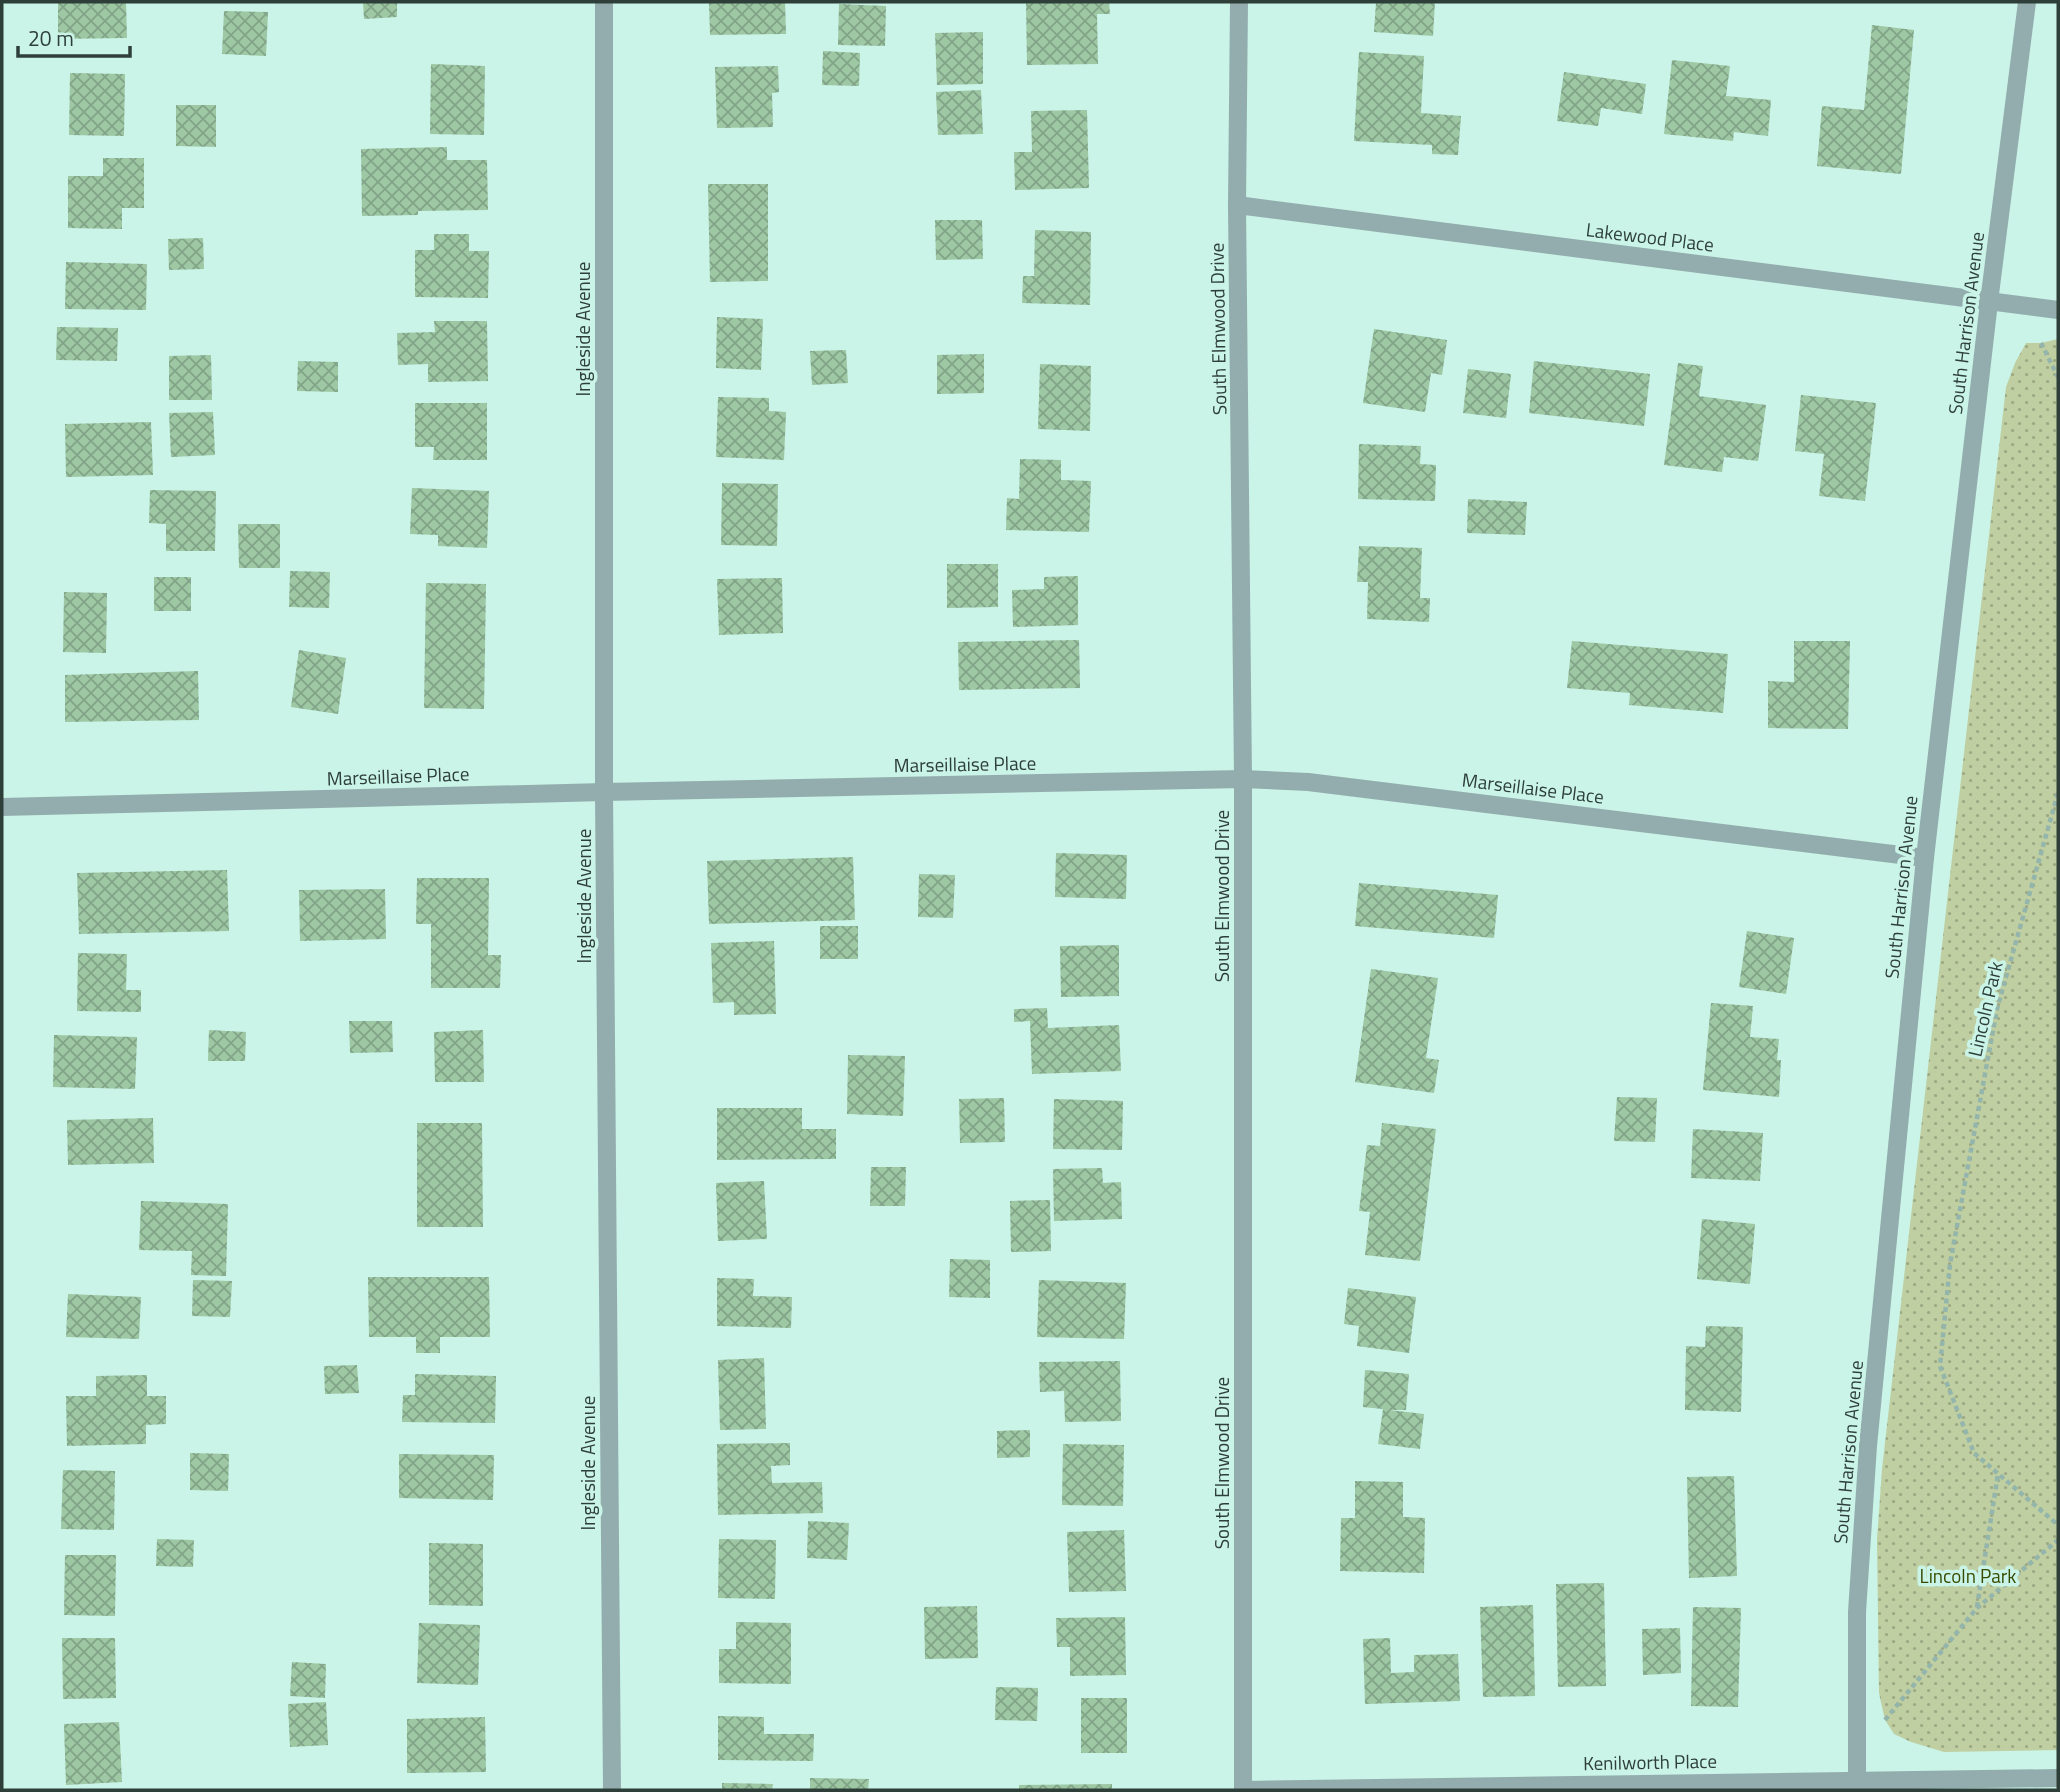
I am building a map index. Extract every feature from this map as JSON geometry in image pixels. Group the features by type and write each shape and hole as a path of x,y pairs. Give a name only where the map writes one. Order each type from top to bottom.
{"street":[{"name":"Ingleside Avenue","path":"604,2 604,792 612,1790"},
{"name":"South Elmwood Drive","path":"1240,2 1237,205 1243,779 1242,1790"},
{"name":"South Harrison Avenue","path":"1857,1780 1857,1612 1868,1446 1925,858 1989,302 2027,2"},
{"name":"Lakewood Place","path":"1237,205 2058,310"},
{"name":"Marseillaise Place","path":"2,807 1243,779 1308,782 1925,858"},
{"name":"Kenilworth Place","path":"1242,1790 2058,1778"}],"path":[{"path":"2041,344 2058,377"},
{"name":"Lincoln Park","path":"2058,793 1997,1009 1950,1264 1940,1366 1974,1452 2058,1525"},
{"path":"1977,1608 1998,1473"},
{"path":"1885,1720 1977,1608 2058,1541"}],"green space":[{"name":"Lincoln Park","path":"2058,339 2058,1750 1944,1752 1894,1734 1885,1720 1879,1693 1877,1540 1882,1469 2006,387 2026,343"}],"building":[{"path":"58,2 126,2 127,38 58,39"},
{"path":"363,2 397,2 397,17 364,19"},
{"path":"709,2 785,2 786,34 710,35"},
{"path":"1026,2 1109,2 1110,14 1097,14 1098,64 1027,65"},
{"path":"1376,2 1435,2 1433,36 1374,32"},
{"path":"839,4 886,6 885,46 838,45"},
{"path":"224,11 268,12 266,56 222,54"},
{"path":"1872,25 1914,30 1901,174 1817,166 1822,106 1864,110"},
{"path":"983,32 983,84 937,85 935,33"},
{"path":"823,51 860,53 859,86 822,85"},
{"path":"1359,52 1424,56 1421,113 1461,116 1458,155 1432,154 1432,145 1354,141"},
{"path":"1672,60 1730,66 1726,96 1771,100 1768,136 1734,132 1733,141 1664,134"},
{"path":"431,64 485,66 484,135 430,134"},
{"path":"778,66 779,92 772,93 773,127 717,128 715,67"},
{"path":"1564,72 1646,84 1642,114 1601,108 1598,126 1557,121"},
{"path":"70,73 125,74 124,136 69,135"},
{"path":"981,90 983,134 938,135 936,92"},
{"path":"176,105 216,105 216,147 176,146"},
{"path":"1087,110 1089,188 1015,190 1014,152 1032,152 1031,111"},
{"path":"447,147 447,160 487,160 488,210 418,211 418,215 362,216 361,149"},
{"path":"103,158 144,158 144,208 122,208 122,229 68,228 68,176 103,176"},
{"path":"708,184 768,184 768,281 710,282"},
{"path":"935,220 982,220 983,259 936,260"},
{"path":"1035,230 1091,232 1090,305 1022,303 1023,276 1034,276"},
{"path":"434,234 469,234 469,251 489,251 488,298 415,297 415,250 434,250"},
{"path":"203,238 204,269 169,270 168,239"},
{"path":"66,262 147,264 146,310 65,309"},
{"path":"717,317 763,319 761,370 716,368"},
{"path":"434,321 487,321 488,381 428,382 428,364 398,365 397,333 435,332"},
{"path":"57,327 118,328 117,361 56,360"},
{"path":"1374,329 1447,340 1442,375 1431,373 1425,412 1363,403"},
{"path":"846,350 848,383 812,385 810,351"},
{"path":"984,354 984,393 937,394 937,355"},
{"path":"211,355 212,400 169,400 169,356"},
{"path":"298,361 338,362 338,392 297,391"},
{"path":"1534,361 1650,374 1644,426 1529,413"},
{"path":"1678,363 1703,366 1699,396 1766,405 1758,461 1724,457 1722,472 1664,465"},
{"path":"1040,364 1091,366 1090,431 1038,429"},
{"path":"1468,369 1511,374 1506,418 1463,413"},
{"path":"1801,395 1876,403 1865,501 1819,496 1824,454 1795,451"},
{"path":"718,397 769,398 769,411 786,412 784,460 716,457"},
{"path":"415,403 487,403 487,460 433,460 434,447 415,447"},
{"path":"213,412 215,455 171,457 169,413"},
{"path":"151,422 153,475 66,477 65,424"},
{"path":"1359,444 1421,446 1420,464 1436,465 1435,501 1358,499"},
{"path":"1020,459 1061,460 1061,480 1091,481 1089,532 1006,530 1007,498 1019,499"},
{"path":"722,483 778,484 777,546 721,545"},
{"path":"412,488 489,491 487,548 438,546 438,535 410,534"},
{"path":"150,490 216,491 215,551 166,551 166,524 149,523"},
{"path":"1468,499 1527,502 1525,535 1467,533"},
{"path":"238,524 280,524 280,568 239,568"},
{"path":"1359,546 1422,548 1420,598 1430,598 1429,622 1367,619 1368,582 1357,582"},
{"path":"947,564 998,564 998,607 947,608"},
{"path":"290,571 330,572 329,608 289,607"},
{"path":"1078,576 1078,625 1013,627 1012,590 1044,589 1044,577"},
{"path":"154,577 191,577 191,611 154,611"},
{"path":"782,578 783,633 719,635 717,579"},
{"path":"426,583 486,584 484,709 424,708"},
{"path":"64,592 107,593 106,653 63,652"},
{"path":"1079,640 1080,688 959,690 958,642"},
{"path":"1572,641 1728,654 1723,713 1629,705 1630,693 1567,688"},
{"path":"1794,641 1850,641 1848,729 1768,728 1768,681 1794,682"},
{"path":"299,650 346,658 338,714 291,707"},
{"path":"198,671 199,720 65,722 65,675"},
{"path":"1056,853 1127,855 1126,899 1055,897"},
{"path":"853,857 855,920 709,924 707,861"},
{"path":"227,870 229,931 79,934 77,873"},
{"path":"919,874 955,875 953,918 918,917"},
{"path":"417,878 489,878 488,955 501,955 500,988 431,988 431,924 416,924"},
{"path":"1359,883 1498,895 1494,938 1355,926"},
{"path":"385,889 386,939 300,941 299,890"},
{"path":"820,926 858,926 858,959 820,959"},
{"path":"1747,931 1794,938 1786,994 1739,987"},
{"path":"774,941 776,1014 734,1015 734,1002 713,1003 711,943"},
{"path":"1119,945 1119,996 1061,997 1060,946"},
{"path":"78,953 127,954 126,990 141,990 141,1012 77,1011"},
{"path":"1371,969 1438,978 1426,1058 1439,1060 1434,1093 1355,1082"},
{"path":"1711,1003 1753,1006 1750,1037 1779,1039 1779,1097 1703,1090"},
{"path":"1047,1008 1048,1028 1119,1025 1121,1071 1032,1074 1030,1021 1014,1022 1014,1009"},
{"path":"349,1021 392,1021 393,1052 350,1053"},
{"path":"209,1030 246,1032 245,1061 208,1061"},
{"path":"483,1030 484,1082 435,1082 434,1032"},
{"path":"54,1035 137,1037 135,1089 53,1087"},
{"path":"848,1055 905,1056 903,1116 847,1114"},
{"path":"1617,1097 1657,1098 1655,1142 1614,1141"},
{"path":"1004,1098 1005,1142 960,1143 959,1099"},
{"path":"1054,1099 1123,1101 1122,1150 1053,1149"},
{"path":"717,1108 802,1108 802,1129 836,1129 836,1159 717,1160"},
{"path":"153,1118 154,1163 68,1165 67,1120"},
{"path":"417,1123 482,1123 483,1227 417,1227"},
{"path":"1382,1123 1436,1129 1420,1261 1365,1255 1370,1212 1359,1211 1367,1145 1380,1146"},
{"path":"1693,1129 1763,1133 1760,1181 1691,1178"},
{"path":"871,1167 906,1167 905,1206 870,1206"},
{"path":"1102,1168 1103,1183 1121,1182 1122,1219 1054,1221 1053,1169"},
{"path":"764,1181 767,1239 718,1241 716,1183"},
{"path":"1050,1200 1051,1251 1011,1252 1010,1201"},
{"path":"141,1201 228,1204 226,1276 191,1275 192,1251 139,1250"},
{"path":"1702,1219 1755,1224 1750,1284 1697,1279"},
{"path":"950,1259 990,1260 990,1298 949,1297"},
{"path":"368,1277 489,1277 490,1337 440,1337 440,1353 416,1353 416,1337 369,1337"},
{"path":"717,1278 754,1279 753,1296 792,1297 791,1328 717,1326"},
{"path":"193,1280 232,1281 230,1317 192,1316"},
{"path":"1039,1280 1126,1283 1124,1339 1037,1337"},
{"path":"1348,1288 1416,1297 1409,1353 1357,1346 1359,1326 1344,1324"},
{"path":"68,1294 141,1297 139,1339 66,1337"},
{"path":"1706,1326 1743,1327 1741,1412 1685,1410 1686,1346 1705,1347"},
{"path":"764,1358 766,1429 720,1430 718,1360"},
{"path":"1120,1361 1121,1421 1065,1422 1064,1391 1040,1392 1039,1362"},
{"path":"357,1365 359,1393 325,1394 324,1366"},
{"path":"1365,1370 1409,1374 1406,1410 1389,1410 1424,1414 1420,1449 1378,1444 1383,1409 1363,1407"},
{"path":"415,1374 496,1376 495,1423 402,1422 403,1395 415,1395"},
{"path":"147,1375 147,1396 166,1396 166,1424 146,1425 146,1444 67,1446 66,1396 96,1396 96,1376"},
{"path":"1030,1430 1030,1457 997,1458 997,1431"},
{"path":"790,1443 790,1465 771,1466 772,1483 822,1482 823,1513 718,1515 717,1444"},
{"path":"1063,1444 1124,1445 1123,1506 1062,1505"},
{"path":"190,1453 229,1454 228,1491 190,1490"},
{"path":"399,1454 494,1455 493,1500 399,1498"},
{"path":"63,1470 115,1471 114,1530 61,1529"},
{"path":"1734,1476 1737,1576 1689,1578 1687,1477"},
{"path":"1355,1481 1403,1482 1403,1517 1425,1518 1424,1573 1340,1571 1341,1518 1355,1518"},
{"path":"808,1521 849,1523 847,1560 807,1558"},
{"path":"1124,1530 1126,1591 1069,1592 1067,1532"},
{"path":"157,1539 194,1540 193,1567 156,1566"},
{"path":"719,1539 776,1540 775,1599 718,1598"},
{"path":"429,1543 483,1544 483,1606 429,1605"},
{"path":"65,1555 116,1555 115,1616 64,1615"},
{"path":"1604,1583 1606,1686 1558,1687 1556,1584"},
{"path":"1533,1605 1535,1696 1483,1697 1480,1607"},
{"path":"977,1606 978,1658 925,1659 924,1607"},
{"path":"1693,1607 1741,1608 1738,1707 1691,1706"},
{"path":"1125,1617 1126,1675 1070,1676 1070,1647 1057,1647 1056,1618"},
{"path":"736,1622 791,1623 791,1684 719,1683 719,1649 736,1649"},
{"path":"419,1623 480,1625 478,1685 417,1683"},
{"path":"1680,1628 1681,1673 1643,1675 1642,1629"},
{"path":"62,1638 115,1638 116,1698 63,1699"},
{"path":"1390,1638 1391,1673 1414,1672 1414,1655 1458,1654 1460,1701 1365,1704 1363,1639"},
{"path":"292,1662 326,1664 325,1698 290,1696"},
{"path":"996,1687 1038,1688 1037,1721 995,1720"},
{"path":"1081,1698 1127,1698 1127,1753 1081,1753"},
{"path":"326,1702 328,1745 290,1747 288,1704"},
{"path":"718,1716 764,1717 764,1734 814,1734 813,1761 718,1760"},
{"path":"485,1717 486,1772 407,1773 407,1719"},
{"path":"119,1722 122,1782 66,1785 64,1724"},
{"path":"810,1778 869,1779 868,1790 810,1790"},
{"path":"722,1783 773,1784 772,1790 722,1790"},
{"path":"1112,1784 1112,1790 1019,1790 1019,1785"}]}
